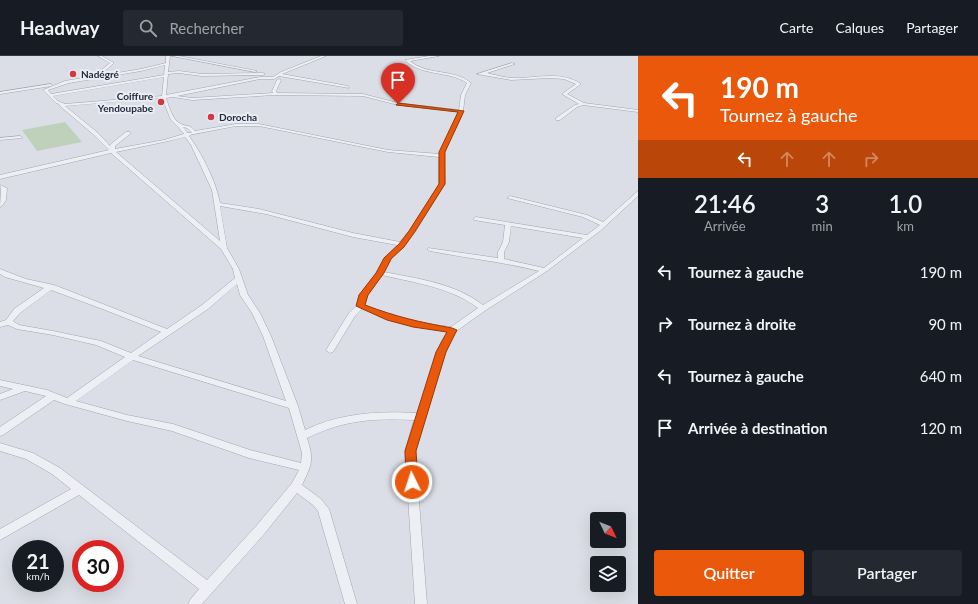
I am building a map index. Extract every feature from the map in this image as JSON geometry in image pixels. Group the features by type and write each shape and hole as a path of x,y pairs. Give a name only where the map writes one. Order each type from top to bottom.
{"street":[{"path":"61,84 78,82 98,76 112,63 100,56"},
{"path":"174,56 264,72"},
{"path":"44,88 57,102 65,105 168,96 260,78 274,78 324,56"},
{"path":"330,350 352,316 361,306 363,295 380,273 388,258 402,244 442,184 442,156 461,111 463,95 469,83 468,81 418,68 407,60 437,56"},
{"path":"44,88 70,81 141,70 167,60 163,91 168,96 173,120 190,134 193,145 215,190 224,248"},
{"path":"513,64 479,74 510,79 550,77 564,78 579,84 564,94 583,104 638,111"},
{"path":"51,95 179,72 202,75 280,75"},
{"path":"272,73 348,87"},
{"path":"275,94 275,86 279,80"},
{"path":"0,93 44,88 70,81"},
{"path":"78,82 90,83 93,86 98,87"},
{"path":"233,84 241,87"},
{"path":"232,96 230,90 233,84"},
{"path":"305,94 336,86 353,84"},
{"path":"246,90 259,95"},
{"path":"168,96 192,99 275,94 363,95 398,104 461,111"},
{"path":"558,119 576,106 583,104"},
{"path":"61,106 96,134 112,151 224,248 236,269 244,295 256,313 267,336 293,406 307,453 305,468 296,486 262,529 194,604"},
{"path":"0,176 236,125 259,125 388,151 442,156"},
{"path":"112,151 113,146 128,133"},
{"path":"0,138 20,137"},
{"path":"0,187 4,188 3,200 0,205"},
{"path":"421,604 410,451 441,352 452,330 483,308 545,270 588,237 638,193"},
{"path":"510,198 585,216 603,224"},
{"path":"218,204 271,214 325,229 374,240 402,244"},
{"path":"476,219 588,237"},
{"path":"501,260 501,252 506,242 508,225"},
{"path":"430,249 480,258 501,260 545,270"},
{"path":"0,271 14,279 51,287 168,332"},
{"path":"380,273 444,288 476,302 483,308"},
{"path":"68,402 205,307 238,279"},
{"path":"0,325 9,322 18,311 51,287"},
{"path":"361,306 390,318 413,324 452,330"},
{"path":"9,322 16,327 98,343 132,357 293,406"},
{"path":"0,383 53,396 68,402 127,418 174,428 249,454 305,468"},
{"path":"0,397 22,389"},
{"path":"0,432 53,396"},
{"path":"302,436 318,427 343,420 385,415 420,418"},
{"path":"0,448 29,456 56,471 207,588"},
{"path":"296,486 317,502 323,509 351,604"},
{"path":"0,535 80,489"}],"green space":[{"path":"65,122 82,142 37,151 22,130"}],"place":[{"name":"Nadégré","path":"73,74"},
{"name":"Coiffure Yendoupabe","path":"161,102"},
{"name":"Dorocha","path":"211,117"}],"route":[{"path":"398,104 461,111 451,136 442,152 442,184 412,232 388,258 380,273 363,295 361,306 367,310 390,318 413,324 452,330 441,352 410,451 412,482"}]}
